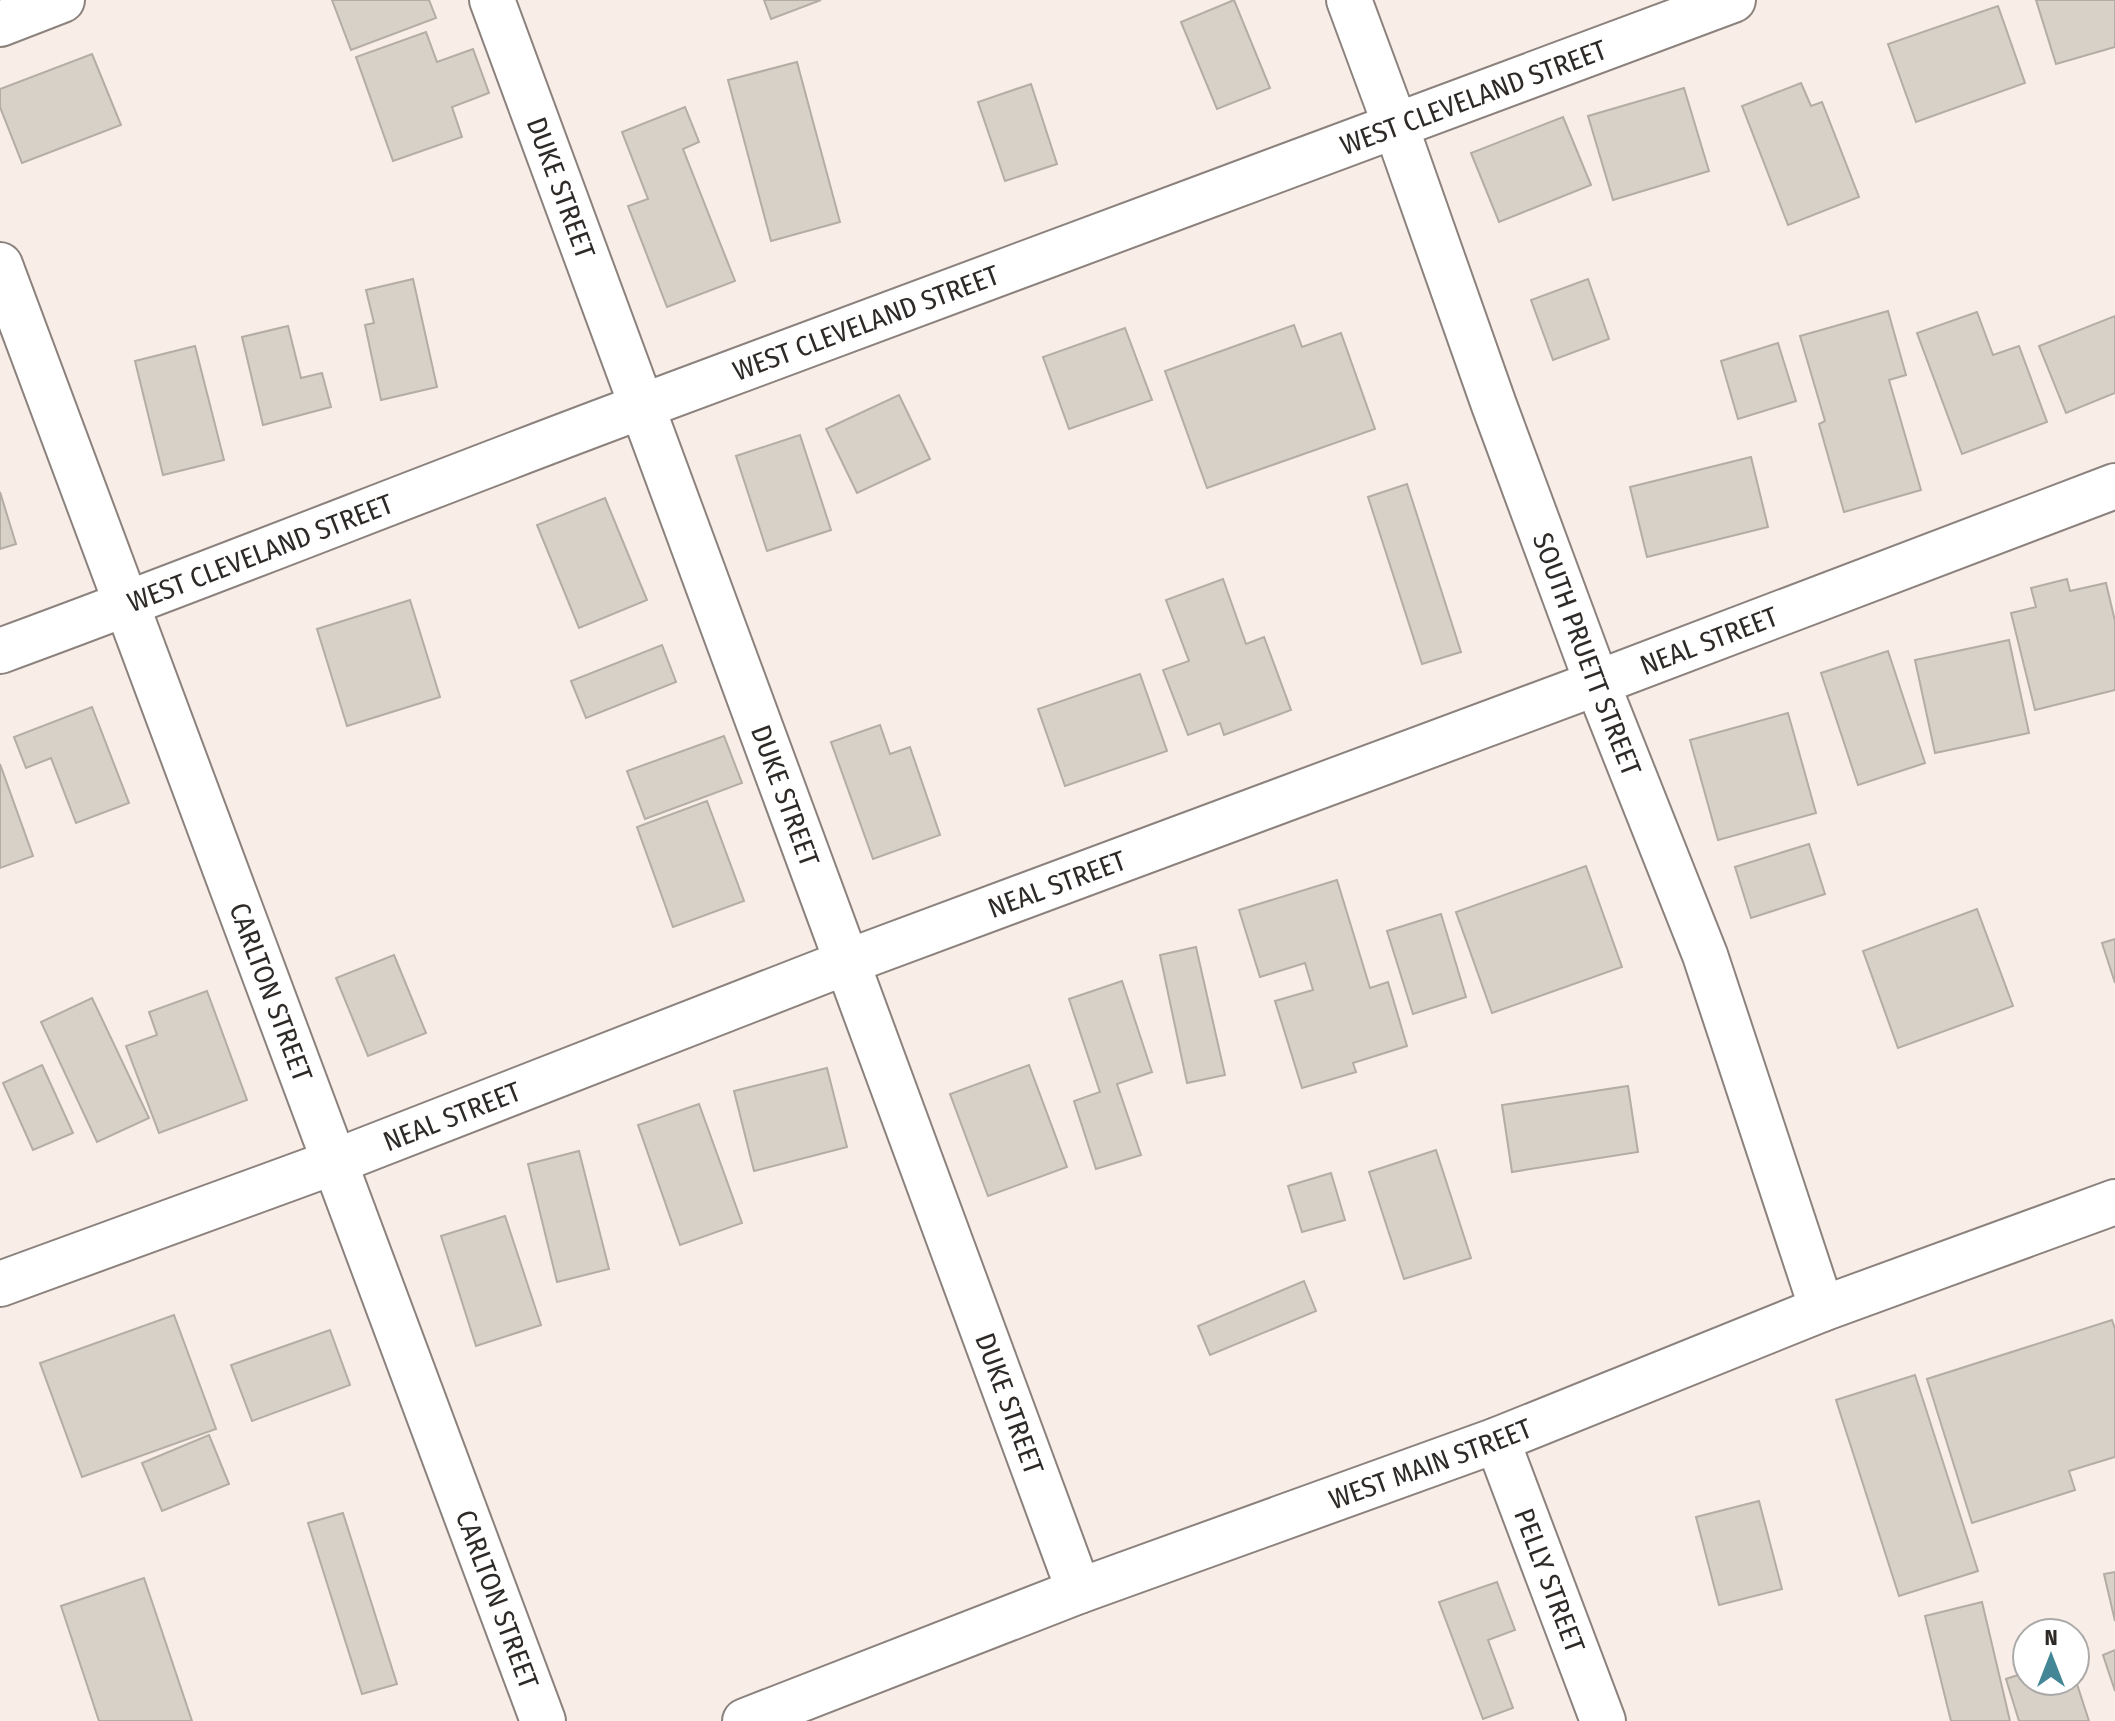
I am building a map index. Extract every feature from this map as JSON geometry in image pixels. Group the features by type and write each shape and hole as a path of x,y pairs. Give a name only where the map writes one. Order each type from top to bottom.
{"street":[{"path":"0,24 62,0"},
{"name":"DUKE STREET","path":"492,0 1079,1591"},
{"name":"SOUTH PRUETT STREET","path":"1349,0 1597,683 1705,955 1822,1309"},
{"name":"WEST CLEVELAND STREET","path":"0,651 642,406 1733,0"},
{"name":"CARLTON STREET","path":"0,265 543,1721"},
{"name":"NEAL STREET","path":"0,1284 334,1162 847,962 2115,486"},
{"name":"WEST MAIN STREET","path":"755,1719 1079,1591 1497,1440 1822,1309 2115,1202"},
{"name":"PELLY STREET","path":"1497,1440 1603,1721"}],"building":[{"path":"332,0 429,0 436,18 351,50"},
{"path":"764,0 821,0 771,19"},
{"path":"1234,0 1270,88 1217,109 1181,22"},
{"path":"2036,0 2115,0 2115,47 2056,64"},
{"path":"1998,6 2025,83 1916,122 1888,44"},
{"path":"426,32 437,62 473,49 489,93 452,107 462,137 393,161 356,57"},
{"path":"92,54 121,125 22,163 0,107 0,89"},
{"path":"797,62 840,222 771,241 728,80"},
{"path":"1801,83 1811,106 1822,102 1859,197 1788,225 1742,106"},
{"path":"1031,84 1057,164 1005,181 978,102"},
{"path":"1684,88 1709,171 1613,200 1588,116"},
{"path":"685,107 699,142 683,149 735,281 667,307 628,206 648,199 622,132"},
{"path":"1563,117 1591,185 1499,222 1471,153"},
{"path":"413,279 437,387 381,400 365,325 374,323 366,290"},
{"path":"1588,279 1609,339 1553,360 1531,300"},
{"path":"1888,311 1906,375 1889,380 1921,490 1844,512 1819,424 1825,421 1800,336"},
{"path":"1977,312 1993,355 2019,346 2047,422 1962,454 1917,333"},
{"path":"2115,316 2115,393 2066,413 2039,346"},
{"path":"1294,325 1302,347 1341,333 1375,429 1207,488 1165,371"},
{"path":"288,326 301,378 322,373 331,407 263,425 242,337"},
{"path":"1125,328 1152,400 1069,429 1043,357"},
{"path":"1778,343 1796,401 1738,419 1721,361"},
{"path":"195,346 224,460 163,475 135,361"},
{"path":"899,395 930,459 857,493 826,429"},
{"path":"800,435 831,530 767,551 736,456"},
{"path":"1751,457 1768,527 1647,557 1630,487"},
{"path":"1407,484 1461,652 1422,664 1368,497"},
{"path":"0,492 16,544 0,549"},
{"path":"605,498 647,600 579,628 537,525"},
{"path":"1223,579 1246,644 1264,637 1291,710 1224,735 1220,723 1188,735 1163,670 1189,661 1166,600"},
{"path":"2067,579 2070,591 2106,583 2115,621 2115,690 2035,710 2011,613 2036,607 2031,588"},
{"path":"410,600 440,697 347,726 317,629"},
{"path":"2009,640 2029,733 1935,753 1915,660"},
{"path":"662,645 676,682 586,718 571,681"},
{"path":"1888,651 1925,763 1858,785 1821,673"},
{"path":"1140,674 1167,751 1065,786 1038,709"},
{"path":"92,707 129,803 76,823 51,758 26,768 14,737"},
{"path":"1788,713 1816,813 1718,840 1690,740"},
{"path":"880,725 890,754 910,747 940,835 873,859 831,742"},
{"path":"724,736 742,783 645,819 627,771"},
{"path":"0,764 33,856 0,868"},
{"path":"707,801 744,901 673,927 637,827"},
{"path":"1809,844 1825,894 1751,918 1735,867"},
{"path":"1586,866 1622,967 1492,1013 1456,912"},
{"path":"1337,880 1370,988 1388,982 1407,1046 1353,1063 1356,1072 1302,1088 1275,1001 1313,990 1305,963 1260,977 1239,910"},
{"path":"1977,909 2013,1006 1898,1048 1863,951"},
{"path":"1441,914 1466,997 1413,1014 1387,931"},
{"path":"2115,939 2115,983 2102,943"},
{"path":"1196,947 1225,1075 1187,1083 1160,955"},
{"path":"394,955 426,1033 368,1056 336,978"},
{"path":"1122,981 1152,1072 1117,1084 1141,1155 1096,1169 1074,1101 1100,1092 1069,999"},
{"path":"207,991 247,1100 159,1133 126,1046 157,1035 149,1012"},
{"path":"92,998 149,1118 97,1142 41,1022"},
{"path":"42,1065 73,1133 33,1150 3,1083"},
{"path":"1029,1065 1067,1167 988,1196 950,1094"},
{"path":"827,1068 847,1147 754,1171 734,1091"},
{"path":"1628,1086 1638,1152 1512,1172 1502,1105"},
{"path":"699,1104 742,1223 680,1245 638,1125"},
{"path":"1436,1150 1471,1258 1404,1279 1369,1172"},
{"path":"579,1151 609,1269 557,1282 528,1164"},
{"path":"1331,1173 1345,1220 1302,1232 1288,1186"},
{"path":"505,1216 541,1325 476,1346 441,1236"},
{"path":"1304,1281 1316,1311 1210,1355 1198,1326"},
{"path":"174,1315 216,1429 82,1477 40,1363"},
{"path":"2112,1320 2115,1329 2115,1457 2069,1471 2075,1490 1972,1523 1927,1379"},
{"path":"330,1330 350,1385 252,1421 231,1365"},
{"path":"1915,1375 1978,1571 1899,1596 1836,1400"},
{"path":"209,1435 229,1484 162,1511 142,1463"},
{"path":"1759,1501 1782,1589 1719,1605 1696,1517"},
{"path":"343,1513 397,1684 362,1694 308,1523"},
{"path":"2115,1572 2115,1621 2104,1574"},
{"path":"144,1578 192,1721 99,1721 61,1606"},
{"path":"1497,1582 1515,1630 1488,1640 1513,1708 1483,1719 1439,1602"},
{"path":"1982,1602 2010,1721 1951,1721 1925,1616"},
{"path":"2115,1650 2115,1691 2103,1655"},
{"path":"2011,1677 2011,1695 2006,1679"},
{"path":"2012,1697 2081,1697 2089,1721 2019,1721"}]}
